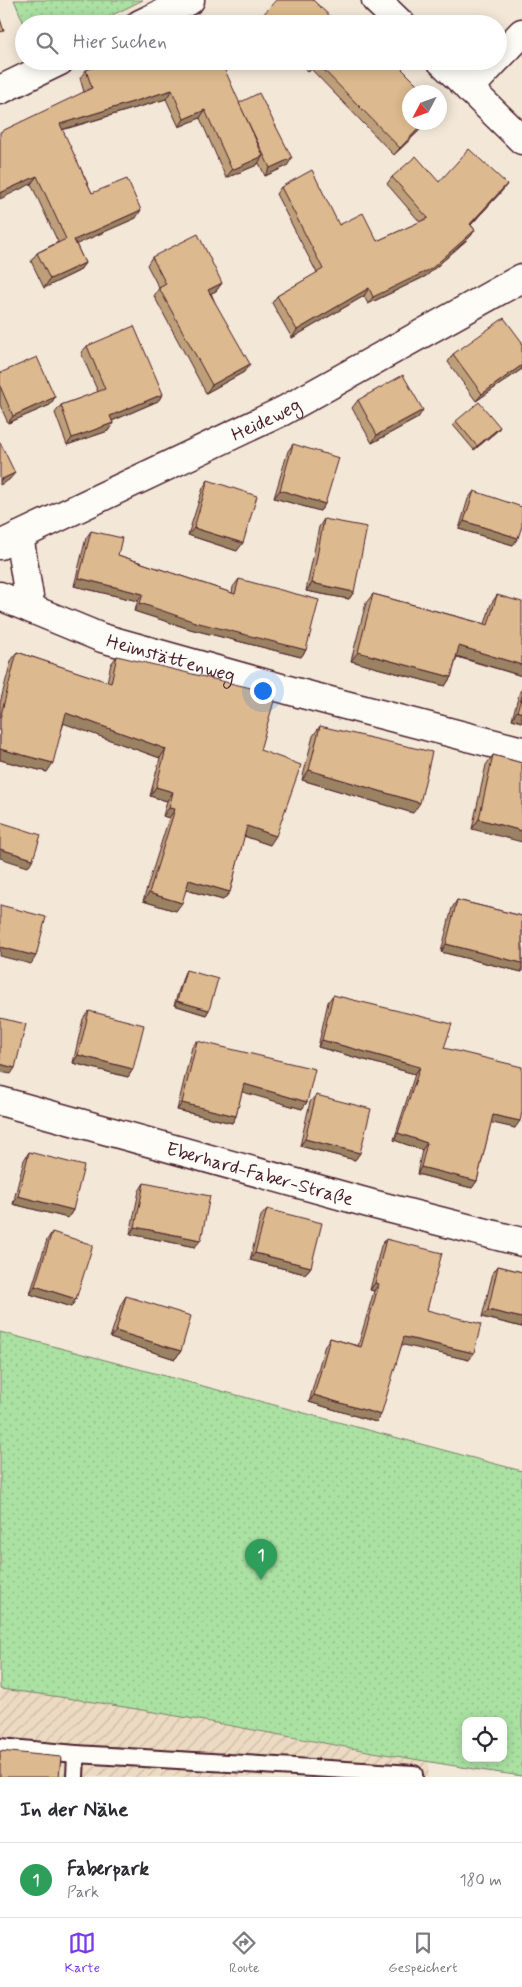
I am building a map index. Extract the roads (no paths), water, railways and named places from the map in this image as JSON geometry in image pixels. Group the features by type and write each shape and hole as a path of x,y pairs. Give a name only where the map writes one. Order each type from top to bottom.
{"street":[{"path":"159,15 190,0"},
{"path":"376,0 392,15"},
{"path":"507,49 522,33"},
{"path":"0,90 41,70"},
{"path":"449,70 522,140"},
{"path":"469,89 487,70"},
{"name":"Heideweg","path":"9,540 283,411 522,278"},
{"path":"9,540 31,609"},
{"name":"Heimstättenweg","path":"0,596 102,638 299,693 522,751"},
{"name":"Eberhard-Faber-Straße","path":"0,1102 372,1204 522,1242"}],"lane":[{"path":"0,1747 76,1754 414,1774 414,1777"},
{"path":"75,1777 76,1754"}],"place":[{"name":"Faberpark","path":"261,1580"}]}
